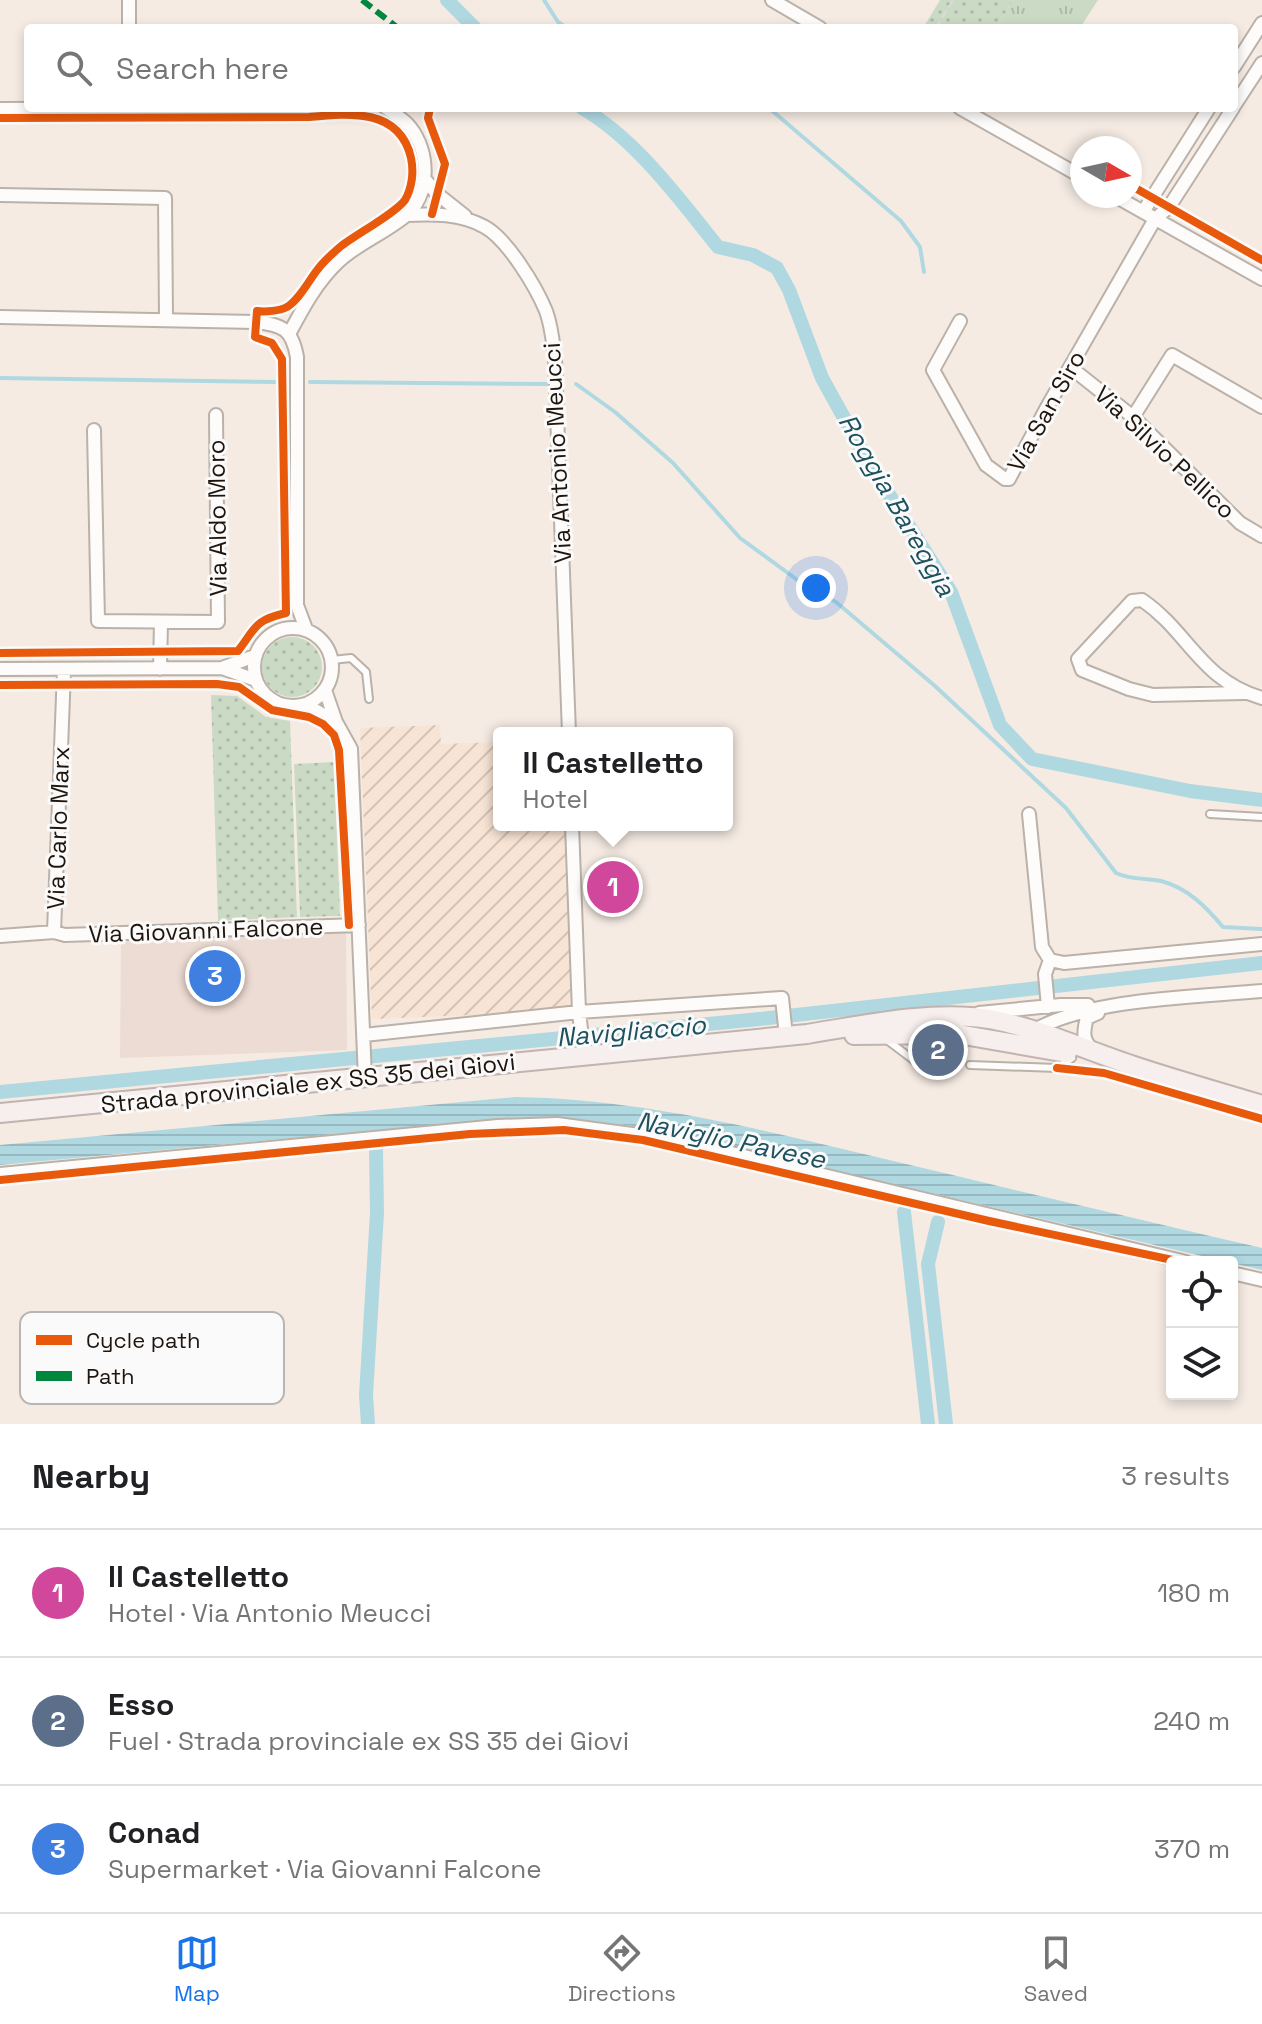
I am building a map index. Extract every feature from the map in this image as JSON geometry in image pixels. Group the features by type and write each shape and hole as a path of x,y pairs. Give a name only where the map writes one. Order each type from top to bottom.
{"main road":[{"name":"Strada provinciale ex SS 35 dei Giovi","path":"807,1034 877,1023 960,1017 989,1019 1032,1031 1087,1053 1262,1105"},
{"name":"Strada provinciale ex SS 35 dei Giovi","path":"0,1113 365,1078 583,1050 785,1030 807,1034 881,1036 958,1034 1087,1053"}],"street":[{"path":"129,0 129,24"},
{"path":"772,0 813,24"},
{"path":"1238,61 1262,23"},
{"path":"1238,99 1262,63"},
{"path":"0,109 24,109"},
{"path":"289,334 320,281 356,247 406,215 421,192 425,161 418,139 392,112"},
{"path":"967,112 1070,170"},
{"path":"1149,216 1207,112"},
{"path":"1149,216 1169,207 1230,112"},
{"path":"424,178 436,193 470,220"},
{"path":"0,195 165,198 166,319"},
{"path":"1135,208 1262,279"},
{"name":"Via Antonio Meucci","path":"406,215 442,214 470,220 487,228 504,244 536,293 551,330 555,360 569,727"},
{"name":"Via San Siro","path":"960,321 933,370 986,465 1005,479 1013,477 1149,216"},
{"path":"0,317 256,322 275,324 289,334 297,357 297,605 306,629 325,644 332,660 331,679 325,690 306,705 293,707 270,700 261,691 253,668 261,644 281,629 297,605"},
{"path":"1133,417 1172,355 1262,407"},
{"name":"Via Silvio Pellico","path":"1070,367 1133,417 1240,523 1262,536"},
{"name":"Via Aldo Moro","path":"161,622 218,622 216,415"},
{"path":"94,430 98,621 161,622 160,669"},
{"path":"1244,693 1142,693 1082,670 1078,659 1132,601 1142,600 1220,679 1244,693 1262,698"},
{"path":"281,629 306,629"},
{"path":"0,669 222,668 255,656"},
{"path":"222,668 256,680"},
{"name":"Via Carlo Marx","path":"0,936 54,932 64,670"},
{"path":"325,690 336,722 351,749 365,1078"},
{"path":"306,705 336,722"},
{"path":"1029,814 1042,947 1050,960 1064,963 1262,944"},
{"path":"572,831 583,1050"},
{"name":"Via Giovanni Falcone","path":"54,932 65,935 359,925"},
{"path":"1048,1002 1045,974 1050,960"},
{"path":"1010,1041 1063,1016 1111,1006 1262,991"},
{"path":"364,1035 782,998 785,1030"},
{"path":"960,1017 1048,1002 1111,1006"},
{"path":"1087,1053 1083,1032 1087,1018 1111,1006"},
{"path":"0,1174 498,1126 557,1124 677,1140 1166,1257"},
{"path":"1238,1274 1262,1280"}],"lane":[{"path":"332,660 351,658 366,672 369,699"},
{"path":"1210,814 1262,817"},
{"path":"881,1036 924,1068"},
{"path":"970,1065 1057,1068 1087,1053"}],"path":[{"path":"938,24 953,0"}],"shaded area":[{"path":"440,725 441,744 493,742 493,831 567,831 575,1011 372,1019 360,728"},
{"path":"346,923 347,1050 120,1058 121,939"}],"green space":[{"path":"940,0 1013,0 998,24 925,24"},
{"path":"1013,0 1098,0 1083,24 998,24"},
{"path":"292,637 304,639 313,646 320,655 320,679 313,688 304,695 292,697 280,695 271,688 264,679 262,667 264,655 271,646 280,639"},
{"path":"211,695 237,696 266,717 290,721 297,917 218,921"},
{"path":"334,762 340,916 300,917 294,764"}],"water":[{"name":"Naviglio Pavese","path":"516,1097 609,1103 794,1137 1262,1248 1262,1270 1238,1264 1238,1256 1202,1256 652,1128 553,1117 509,1118 0,1165 0,1145"}],"waterway":[{"name":"Roggia Bareggia","path":"447,0 471,24"},
{"path":"544,0 561,24"},
{"name":"Roggia Bareggia","path":"588,112 639,153 718,247 753,255 777,268 789,290 822,378 869,463 951,592 1000,725 1032,759 1190,791 1262,800"},
{"path":"774,112 901,221 920,247 924,272"},
{"path":"0,378 275,382"},
{"path":"310,382 550,384"},
{"path":"576,384 615,412 673,463 740,538 807,587 836,602 935,686 1066,808 1116,873 1161,881 1180,888 1223,927 1262,929"},
{"name":"Navigliaccio","path":"0,1092 760,1019 1262,963"},
{"path":"368,1424 366,1395 377,1213 376,1149"},
{"path":"904,1212 928,1424"},
{"path":"938,1222 928,1264 946,1424"}],"marked path":[{"path":"362,0 393,24"}],"cycle path":[{"path":"429,112 428,118 445,164 432,214"},
{"path":"0,118 356,115 371,117 396,130 405,142 412,169 409,190 400,205 334,252 287,307 257,311 255,337 272,343 282,359 286,613 262,622 238,651 0,653"},
{"path":"1142,192 1262,260"},
{"path":"0,685 217,684 239,687 272,710 309,717 323,724 334,735 339,750 349,925"},
{"path":"1057,1068 1104,1073 1262,1119"},
{"path":"0,1180 470,1134 564,1130 643,1140 989,1221 1166,1259"}],"place":[{"name":"Il Castelletto","path":"613,887"},
{"name":"Conad","path":"215,976"},
{"name":"Esso","path":"938,1050"}]}
